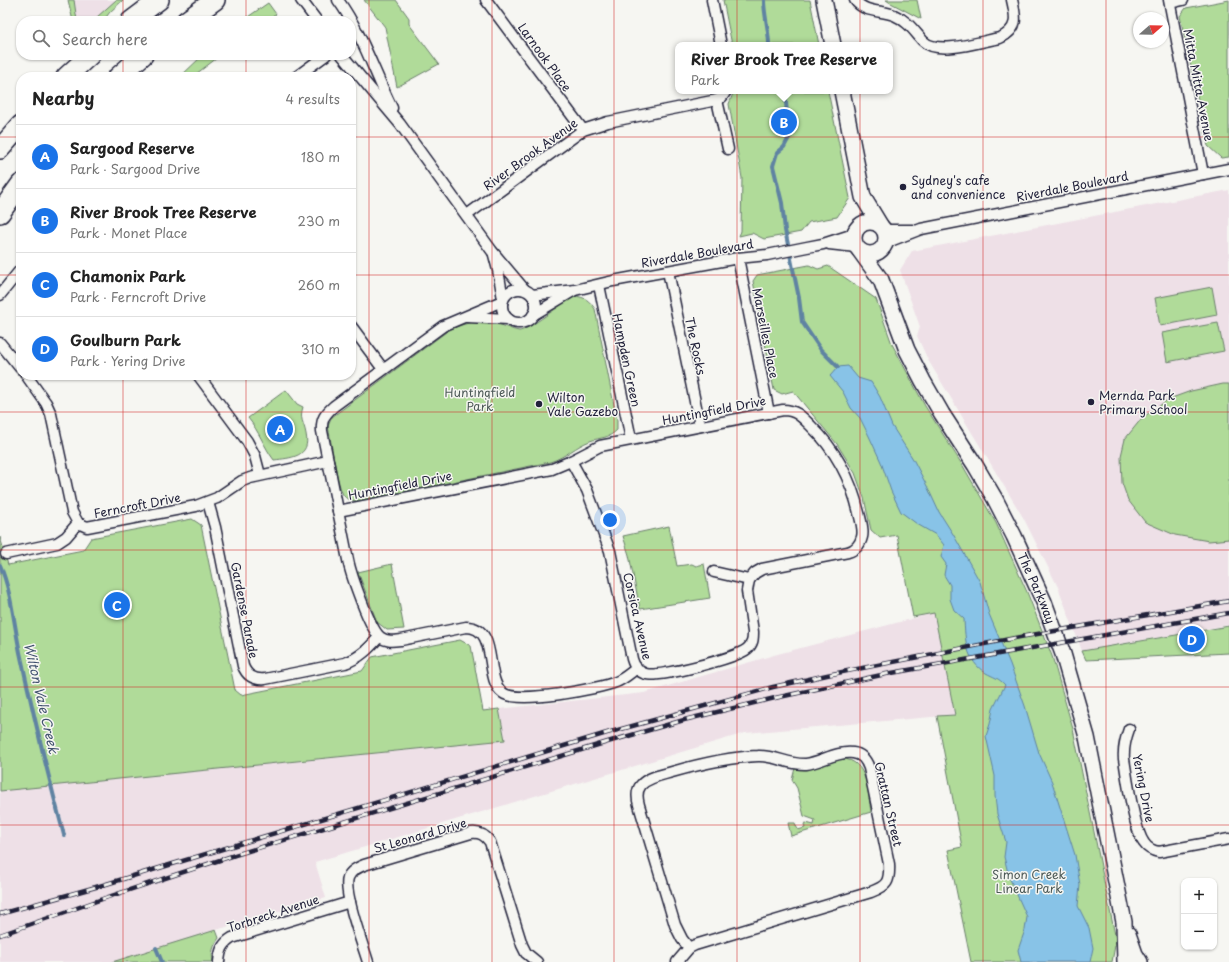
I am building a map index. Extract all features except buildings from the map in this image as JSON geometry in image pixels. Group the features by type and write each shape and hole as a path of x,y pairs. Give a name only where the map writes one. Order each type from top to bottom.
{"highway":[{"path":"138,16 159,0"},
{"path":"193,16 215,0"},
{"path":"71,72 85,60"},
{"path":"124,72 137,60"},
{"path":"0,149 16,130"},
{"path":"0,213 16,191"}],"street":[{"path":"300,0 313,16"},
{"path":"338,0 349,16"},
{"name":"Larnook Place","path":"486,0 583,130"},
{"path":"712,0 720,42"},
{"path":"824,0 832,42"},
{"path":"855,0 863,7 894,15 905,21 924,42 936,48 1000,38 1006,35 1014,26 1015,18 1012,0"},
{"path":"1170,1 1183,0"},
{"name":"Mitta Mitta Avenue","path":"1170,1 1203,174"},
{"path":"356,30 366,49 380,86 400,124"},
{"path":"303,72 319,60"},
{"path":"346,60 400,124 492,251 528,292 536,305 533,315 524,322 513,322 508,319 503,312 498,270 492,251"},
{"path":"724,94 717,100 728,149"},
{"path":"843,94 862,197 883,237"},
{"name":"River Brook Avenue","path":"467,215 583,130 608,122 717,100"},
{"name":"Riverdale Boulevard","path":"883,237 1229,169"},
{"path":"862,197 856,240 864,254 874,254 883,237"},
{"path":"856,240 865,223 870,222 883,237"},
{"name":"The Parkway","path":"881,280 883,237"},
{"name":"Riverdale Boulevard","path":"528,292 575,290 738,258 767,255 823,244 856,240"},
{"name":"The Parkway","path":"856,240 881,280 910,356 942,414 995,499 1014,536 1044,602 1063,654 1087,737 1124,922 1135,954 1140,962"},
{"name":"Marseilles Place","path":"738,258 769,413"},
{"name":"The Rocks","path":"668,271 700,426"},
{"path":"0,295 16,275"},
{"name":"Hampden Green","path":"599,285 631,439"},
{"path":"528,292 519,288 509,291 502,300 443,326 334,406 324,416 322,424 328,461 351,573 373,628 379,637 384,640 393,642 466,627 475,629 484,636 497,687 503,694 514,697 544,696 610,684 622,679 637,668"},
{"name":"Riverdale Boulevard","path":"533,315 575,290"},
{"path":"463,317 508,319"},
{"path":"356,333 383,369"},
{"path":"0,343 16,363"},
{"name":"Ferncroft Drive","path":"30,380 46,403 51,414 69,504 75,520 87,527 183,509 208,502 242,482 260,475 328,461"},
{"path":"202,380 247,441 255,456 260,475"},
{"name":"Huntingfield Drive","path":"338,511 552,469 593,449 631,439 789,410 796,412 817,432 831,448 840,462 849,479 858,508 862,536 859,545 850,551 762,569 755,573 749,580"},
{"name":"Corsica Avenue","path":"571,461 587,490 610,551 632,659 637,668 642,672 651,675 705,664 745,650 752,644 752,622 747,591 749,580"},
{"name":"Gardense Parade","path":"208,502 215,527 242,666 250,676 255,679 264,679 352,661 364,654 379,637"},
{"path":"6,554 57,543 66,537 78,523"},
{"path":"714,572 749,580"},
{"name":"Yering Drive","path":"1129,729 1124,744 1124,759 1141,840 1149,849 1159,852 1229,839"},
{"name":"Grattan Street","path":"677,962 689,948 698,944 871,892 885,885 888,881 889,864 869,768 867,761 863,757 852,752 843,753 806,764 759,756 718,760 705,762 661,775 650,779 641,785 637,794 639,805 675,924 682,939 689,948"},
{"name":"St Leonard Drive","path":"350,902 347,892 347,880 350,874 358,867 471,833 482,834 487,837 494,853 522,946 531,959 537,962"},
{"path":"350,902 368,962"},
{"name":"Torbreck Avenue","path":"219,962 220,950 232,938 350,902"},
{"name":"The Parkway","path":"1124,922 1125,962"}],"shaded area":[{"path":"68,0 123,0 107,16 72,16"},
{"name":"Mernda Park Primary School","path":"1229,190 1229,625 1082,651 1058,587 1024,519 928,360 917,336 920,327 900,270 912,251"},
{"path":"934,613 955,715 745,733 315,862 326,898 113,962 0,962 0,791 505,740 499,709 644,693 774,655"}],"green space":[{"path":"68,0 74,0 76,16 72,16"},
{"path":"116,0 123,0 107,16 98,16"},
{"path":"364,0 396,0 409,18 409,24 439,64 397,87 385,27"},
{"path":"723,0 810,0 818,42 731,42"},
{"path":"886,0 917,0 921,19 889,2"},
{"path":"1229,0 1229,157 1221,158 1208,146 1180,16 1186,8"},
{"path":"268,3 276,14 273,16 249,16"},
{"path":"198,60 214,60 199,72 185,72"},
{"path":"733,94 829,94 850,198 837,217 809,222 801,232 764,239 752,233 739,236 741,231 742,178 729,104"},
{"name":"Simon Creek Linear Park","path":"809,265 818,269 828,266 876,299 892,344 925,406 963,466 996,523 1027,592 1052,656 1073,729 1116,940 1112,962 971,962 948,850 962,847 937,716 955,715 934,613 913,617 897,535 880,538 871,530 864,498 855,473 837,444 793,391 782,394 774,390 753,281 757,275"},
{"path":"1212,287 1217,315 1160,326 1155,298"},
{"name":"Huntingfield Park","path":"574,296 581,297 591,303 595,309 617,420 617,430 614,433 585,443 550,462 359,501 349,499 344,496 339,483 328,426 332,417 450,329 468,323 486,321 514,330 523,330"},
{"path":"1218,323 1224,351 1167,362 1162,333"},
{"path":"1229,384 1229,539 1209,541 1175,535 1145,522 1128,500 1122,483 1121,456 1125,439 1142,418 1169,399 1191,391"},
{"path":"286,390 297,404 303,407 302,418 307,442 303,452 298,455 274,460 248,418"},
{"path":"192,519 201,525 235,690 241,695 362,671 372,657 460,640 471,646 483,711 499,709 505,740 0,791 0,537 8,565 83,550 91,538"},
{"path":"669,526 677,566 692,564 696,566 704,564 710,598 640,609 629,555 623,536"},
{"path":"392,564 404,629 387,630 377,622 358,572"},
{"path":"1229,626 1229,653 1086,660 1082,651"},
{"path":"842,759 851,761 862,771 867,787 871,812 791,836 788,823 795,823 798,830 805,828 804,824 806,823 814,825 815,820 804,816 797,788 792,780 795,768 812,768"},
{"path":"216,930 219,938 213,950 213,962 112,962"}],"water":[{"path":"848,366 858,378 871,382 880,397 892,426 913,459 939,512 980,582 989,614 1010,664 1025,706 1039,753 1052,782 1075,855 1080,885 1078,906 1089,928 1093,948 1090,962 1021,962 1018,950 1025,930 1027,917 1009,877 1004,857 1006,842 997,814 995,776 986,736 993,709 1005,685 979,668 971,656 966,642 964,619 954,610 950,599 950,585 944,575 946,564 941,557 944,545 936,535 917,524 901,512 891,491 881,462 860,418 851,408 843,392 830,376 838,367"}],"waterway":[{"path":"764,0 769,42"},
{"path":"785,94 787,114 794,128 784,147 777,153 773,166 782,203 785,230 799,298 802,322 821,350 838,367"},
{"name":"Wilton Vale Creek","path":"0,565 10,598 31,702 64,835"},
{"name":"Wilton Vale Creek","path":"156,948 162,962"}],"railway":[{"path":"0,914 103,885 607,733 773,687 1020,637 1229,601"},
{"path":"0,935 235,855 684,720 775,698 886,674 1229,613"}],"place":[{"name":"River Brook Tree Reserve","path":"784,122"},
{"name":"Sydney's cafe and convenience","path":"903,187"},
{"name":"Mernda Park Primary School","path":"1091,402"},
{"name":"Wilton Vale Gazebo","path":"539,404"},
{"name":"Sargood Reserve","path":"280,429"},
{"name":"Chamonix Park","path":"117,605"},
{"name":"Goulburn Park","path":"1192,639"}]}
